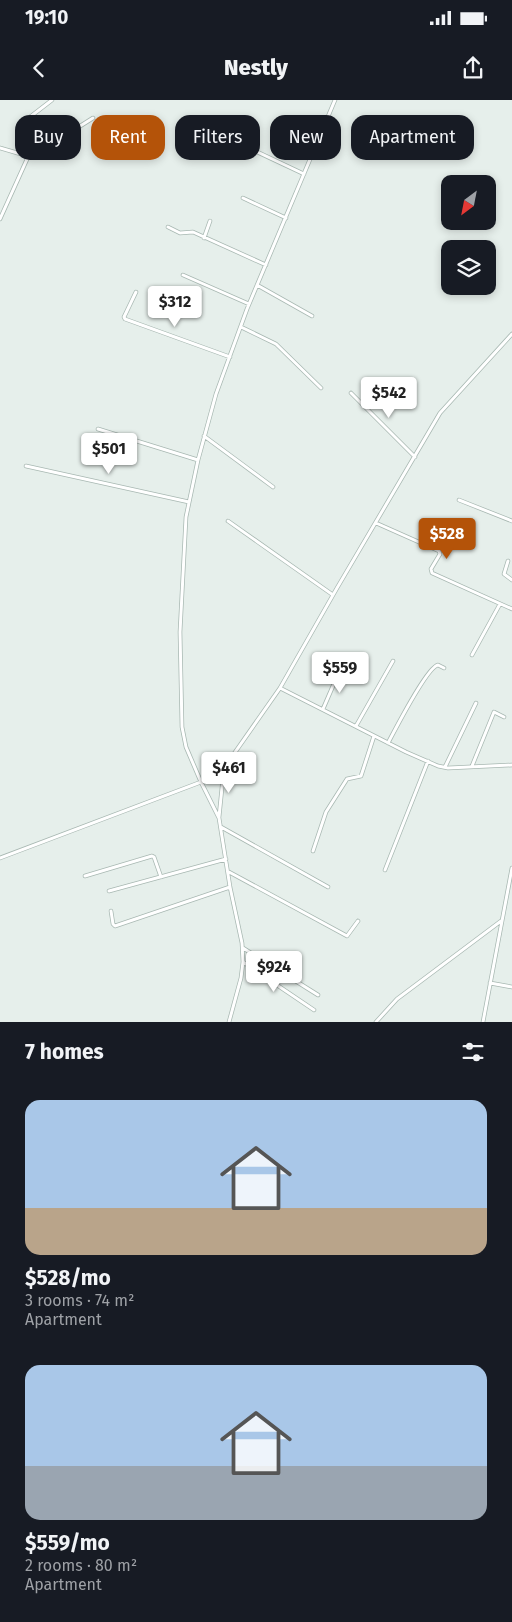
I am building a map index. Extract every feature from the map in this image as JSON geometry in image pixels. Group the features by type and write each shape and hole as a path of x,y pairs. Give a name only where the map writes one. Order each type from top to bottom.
{"street":[{"path":"34,115 52,100"},
{"path":"219,818 186,747 182,727 180,632 184,544 189,502 216,394 257,285 335,100"},
{"path":"0,148 15,153"},
{"path":"260,153 304,174"},
{"path":"0,219 27,160"},
{"path":"243,198 286,218"},
{"path":"204,238 210,221"},
{"path":"168,228 180,233 191,232 266,265"},
{"path":"183,275 250,304"},
{"path":"257,285 312,316"},
{"path":"136,292 124,316 125,319 230,357"},
{"path":"241,327 277,345 321,388"},
{"path":"0,858 201,782 224,768 280,688 443,409 512,334"},
{"path":"351,393 415,457"},
{"path":"98,429 198,460"},
{"path":"204,436 273,487"},
{"path":"26,466 189,502"},
{"path":"459,500 512,520"},
{"path":"228,521 333,595"},
{"path":"376,523 439,551 440,554 432,569 432,573 512,609"},
{"path":"508,561 504,574 512,580"},
{"path":"472,655 500,604"},
{"path":"356,726 393,661"},
{"path":"388,742 434,666 438,665 444,668"},
{"path":"323,709 339,672"},
{"path":"280,688 374,736 445,767 512,765"},
{"path":"445,767 476,704"},
{"path":"472,766 494,712 504,717"},
{"path":"313,851 325,815 348,778 361,776 374,736"},
{"path":"385,870 428,761"},
{"path":"224,768 219,818 230,887 243,948 238,995 229,1022"},
{"path":"220,826 328,887"},
{"path":"85,876 152,856 161,877"},
{"path":"109,891 226,860"},
{"path":"483,1022 512,868"},
{"path":"228,872 347,936 358,921"},
{"path":"111,910 113,924 116,926 230,887"},
{"path":"376,1022 397,999 501,922"},
{"path":"243,948 318,995"},
{"path":"243,962 314,1010"},
{"path":"490,983 512,987"}]}
